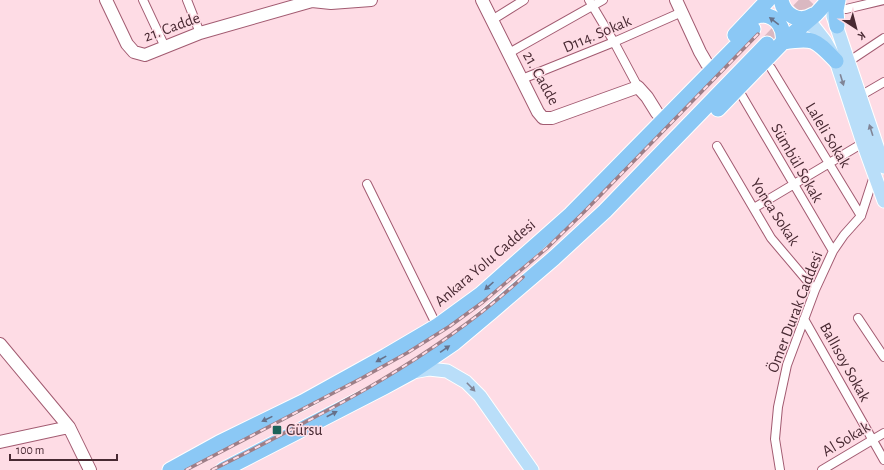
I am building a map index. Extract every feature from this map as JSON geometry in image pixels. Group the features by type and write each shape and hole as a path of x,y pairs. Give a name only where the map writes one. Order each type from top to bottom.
{"highway":[{"path":"752,23 768,0"},
{"path":"780,0 785,11 806,18"},
{"path":"491,312 520,292 591,236 738,89 806,18 831,2 836,10 837,26"},
{"path":"518,260 550,228 657,113 752,23 764,15 774,18 781,26 784,34 783,42"},
{"name":"Ankara Yolu Caddesi","path":"170,470 219,443 328,388 386,356 437,326 481,294 571,214 752,23"},
{"path":"783,42 806,39 814,41 842,62"},
{"path":"225,470 410,373 454,342 491,312 605,211 767,44"}],"main road":[{"name":"21. Cadde","path":"106,0 127,44 134,52 145,55 200,33 311,1 331,3 371,0"},
{"name":"21. Cadde","path":"482,0 538,112 543,118 552,118 638,87"},
{"path":"676,0 707,64"},
{"path":"806,18 842,62 860,96 881,162 884,201"},
{"path":"837,26 842,62 863,143 881,162"},
{"path":"638,87 647,97 657,113"},
{"path":"0,344 69,427 90,470"},
{"path":"410,373 430,369 447,372 466,382 480,396 532,470"},
{"path":"0,442 69,427"}],"street":[{"path":"143,0 164,47"},
{"path":"187,0 200,33"},
{"path":"492,20 524,0"},
{"path":"509,53 590,3 603,0"},
{"path":"831,2 884,0"},
{"path":"590,3 614,42 638,87"},
{"name":"D114. Sokak","path":"522,79 614,42 682,12"},
{"path":"842,62 884,38"},
{"name":"Laleli Sokak","path":"771,68 861,216"},
{"path":"860,96 884,82"},
{"name":"Sümbül Sokak","path":"738,89 833,251"},
{"path":"754,208 863,143"},
{"name":"Yonca Sokak","path":"716,146 771,238 815,290"},
{"name":"Ömer Durak Caddesi","path":"780,470 775,439 778,407 788,365 815,290 833,251 844,234 861,216 881,162"},
{"path":"367,184 437,326"},
{"path":"858,318 884,357"},
{"name":"Ballısoy Sokak","path":"804,319 884,460"},
{"name":"Al Sokak","path":"822,470 884,433"}],"tunnel":[{"path":"767,44 809,0"}],"railway":[{"path":"186,470 407,353 450,326 483,302 547,248 583,213 758,34"},
{"path":"212,470 335,407 414,360 488,307 523,277"}],"place":[{"name":"Gürsu","path":"277,430"}]}
